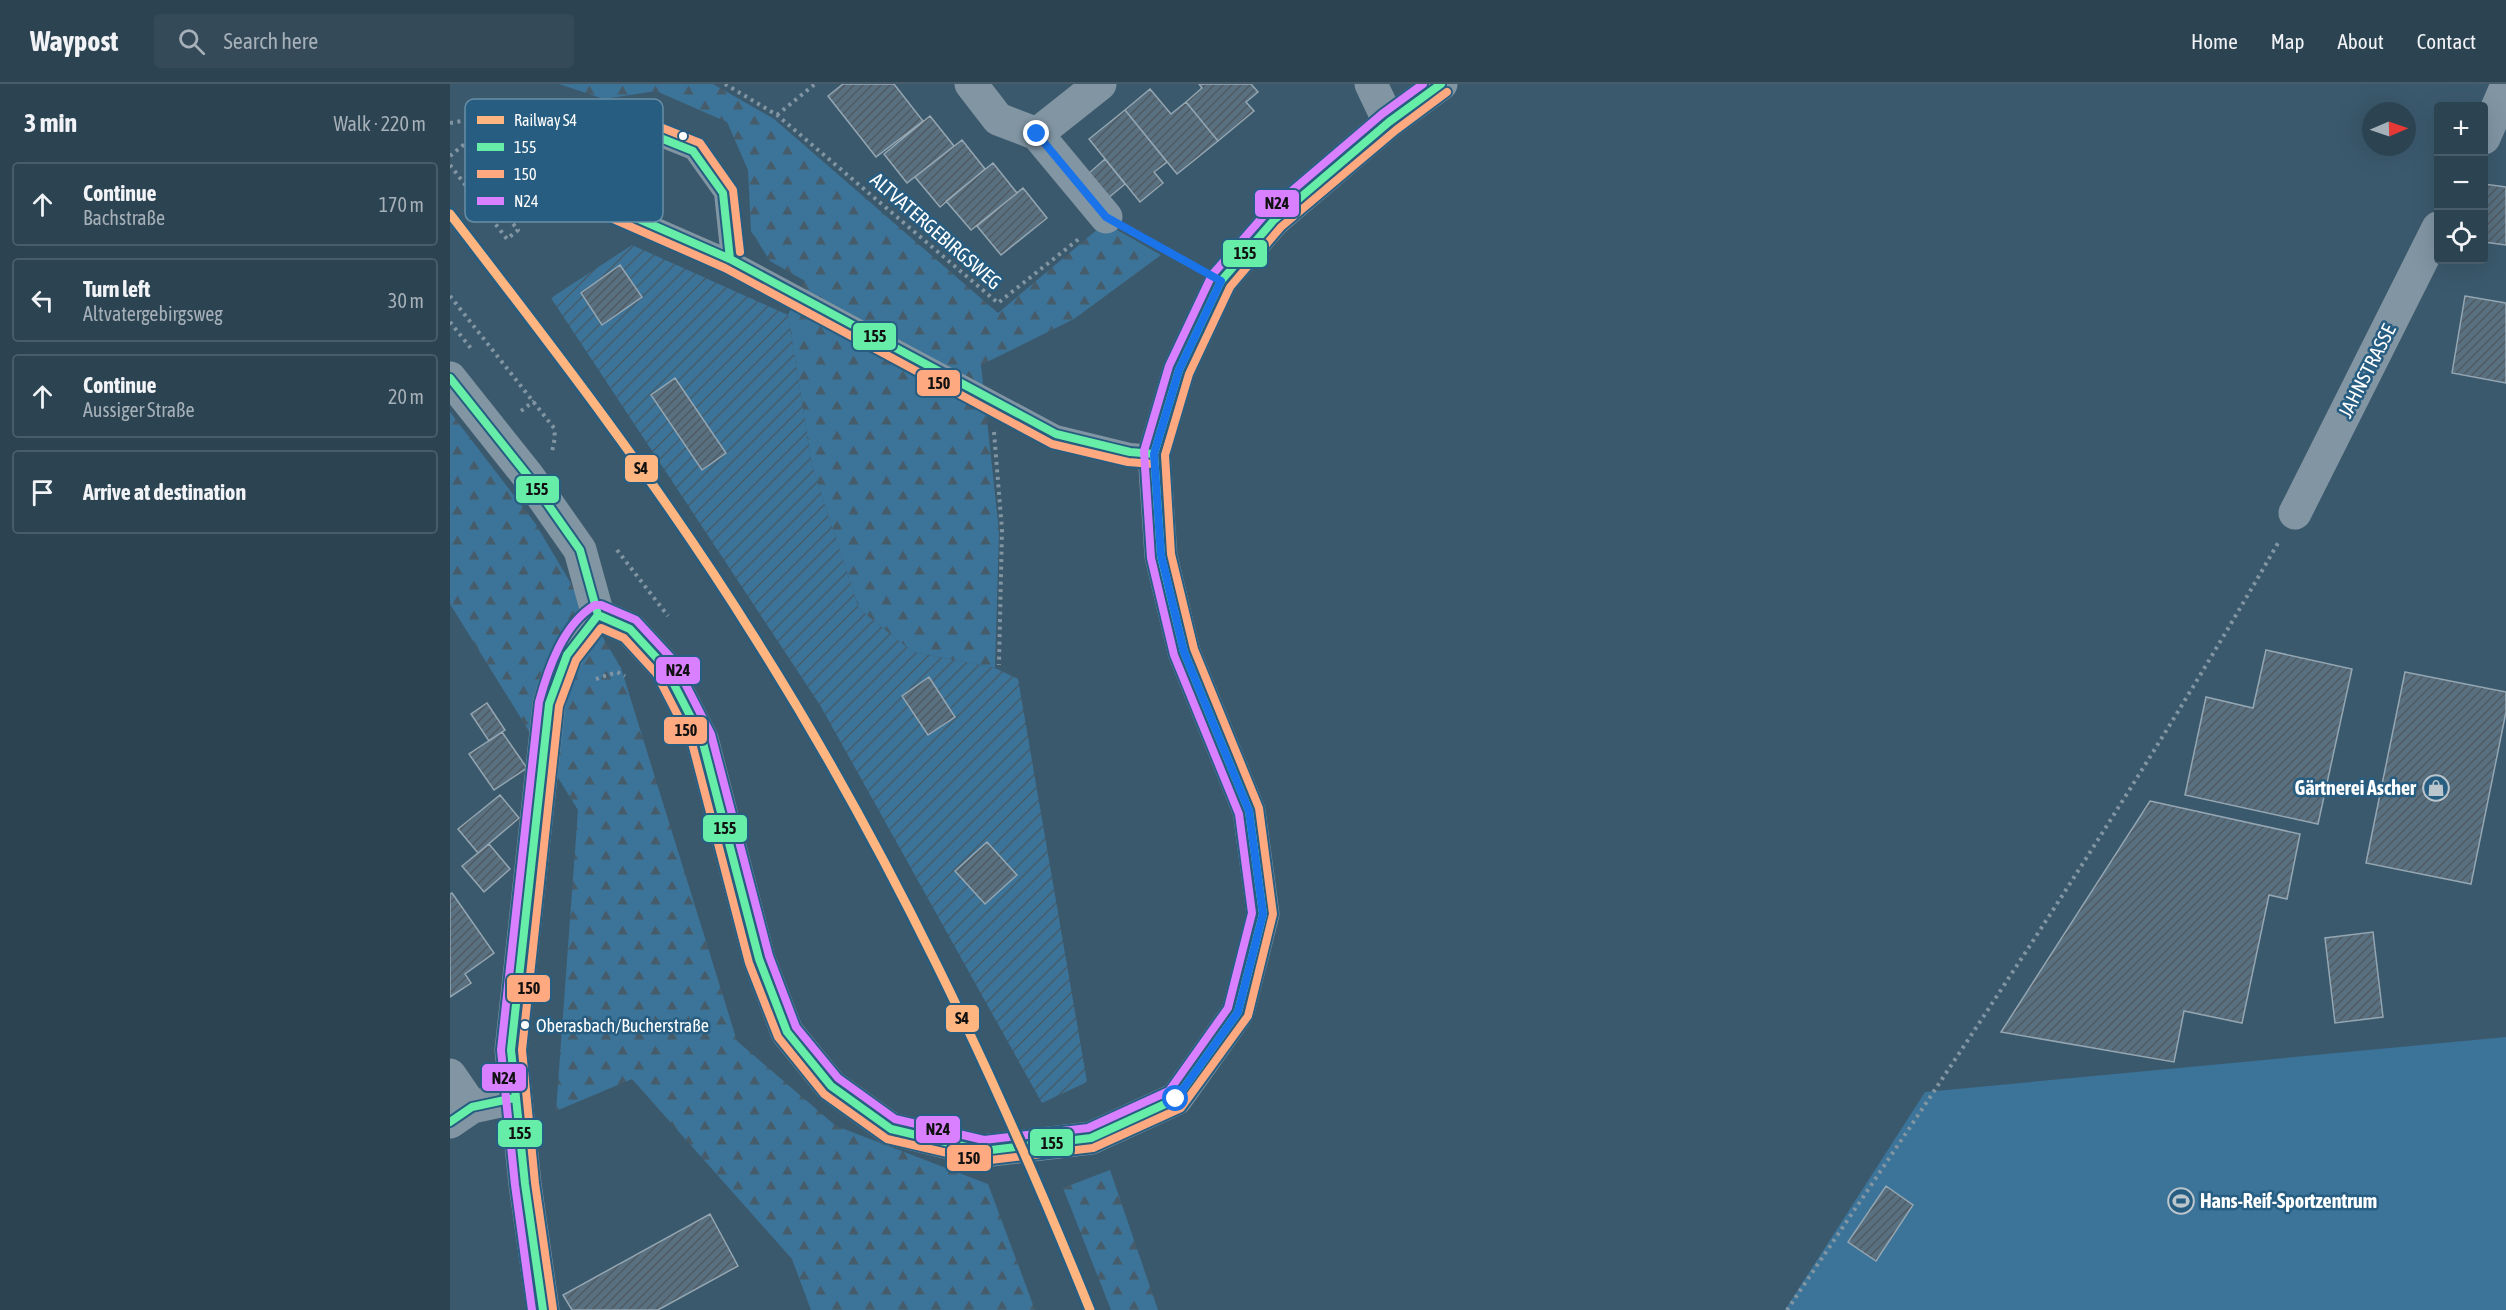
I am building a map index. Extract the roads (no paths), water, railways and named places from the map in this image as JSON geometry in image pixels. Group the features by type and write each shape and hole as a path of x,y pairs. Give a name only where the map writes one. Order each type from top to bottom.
{"street":[{"path":"971,84 998,119 1037,134 1106,217"},
{"path":"1037,134 1100,84"},
{"path":"1371,84 1389,122"},
{"path":"598,615 630,629 665,667 702,739 759,959 787,1032 831,1086 891,1129 983,1151 1091,1138 1176,1099 1238,1012 1263,914 1249,811 1184,652 1161,555 1154,454 1179,370 1221,281 1274,220 1389,122 1441,84"},
{"path":"2488,129 2506,87"},
{"name":"JAHNSTRASSE","path":"2295,513 2434,238"},
{"path":"450,378 528,476 580,550 598,615"},
{"path":"543,1310 514,1098 511,1050 549,704 559,666 578,635 598,615"},
{"path":"450,1075 461,1114 514,1098"}],"lane":[{"path":"663,139 693,151 723,193 730,259"},
{"path":"646,222 730,259 1056,434 1130,452 1154,454"}],"rail line":[{"name":"S4","path":"450,214 645,473 753,635 802,716 849,798 937,965 1017,1136 1090,1310"}],"place":[{"name":"Gärtnerei Ascher","path":"2436,788"},
{"name":"Oberasbach/Bucherstraße","path":"525,1025"},
{"name":"Hans-Reif-Sportzentrum","path":"2181,1201"}]}
